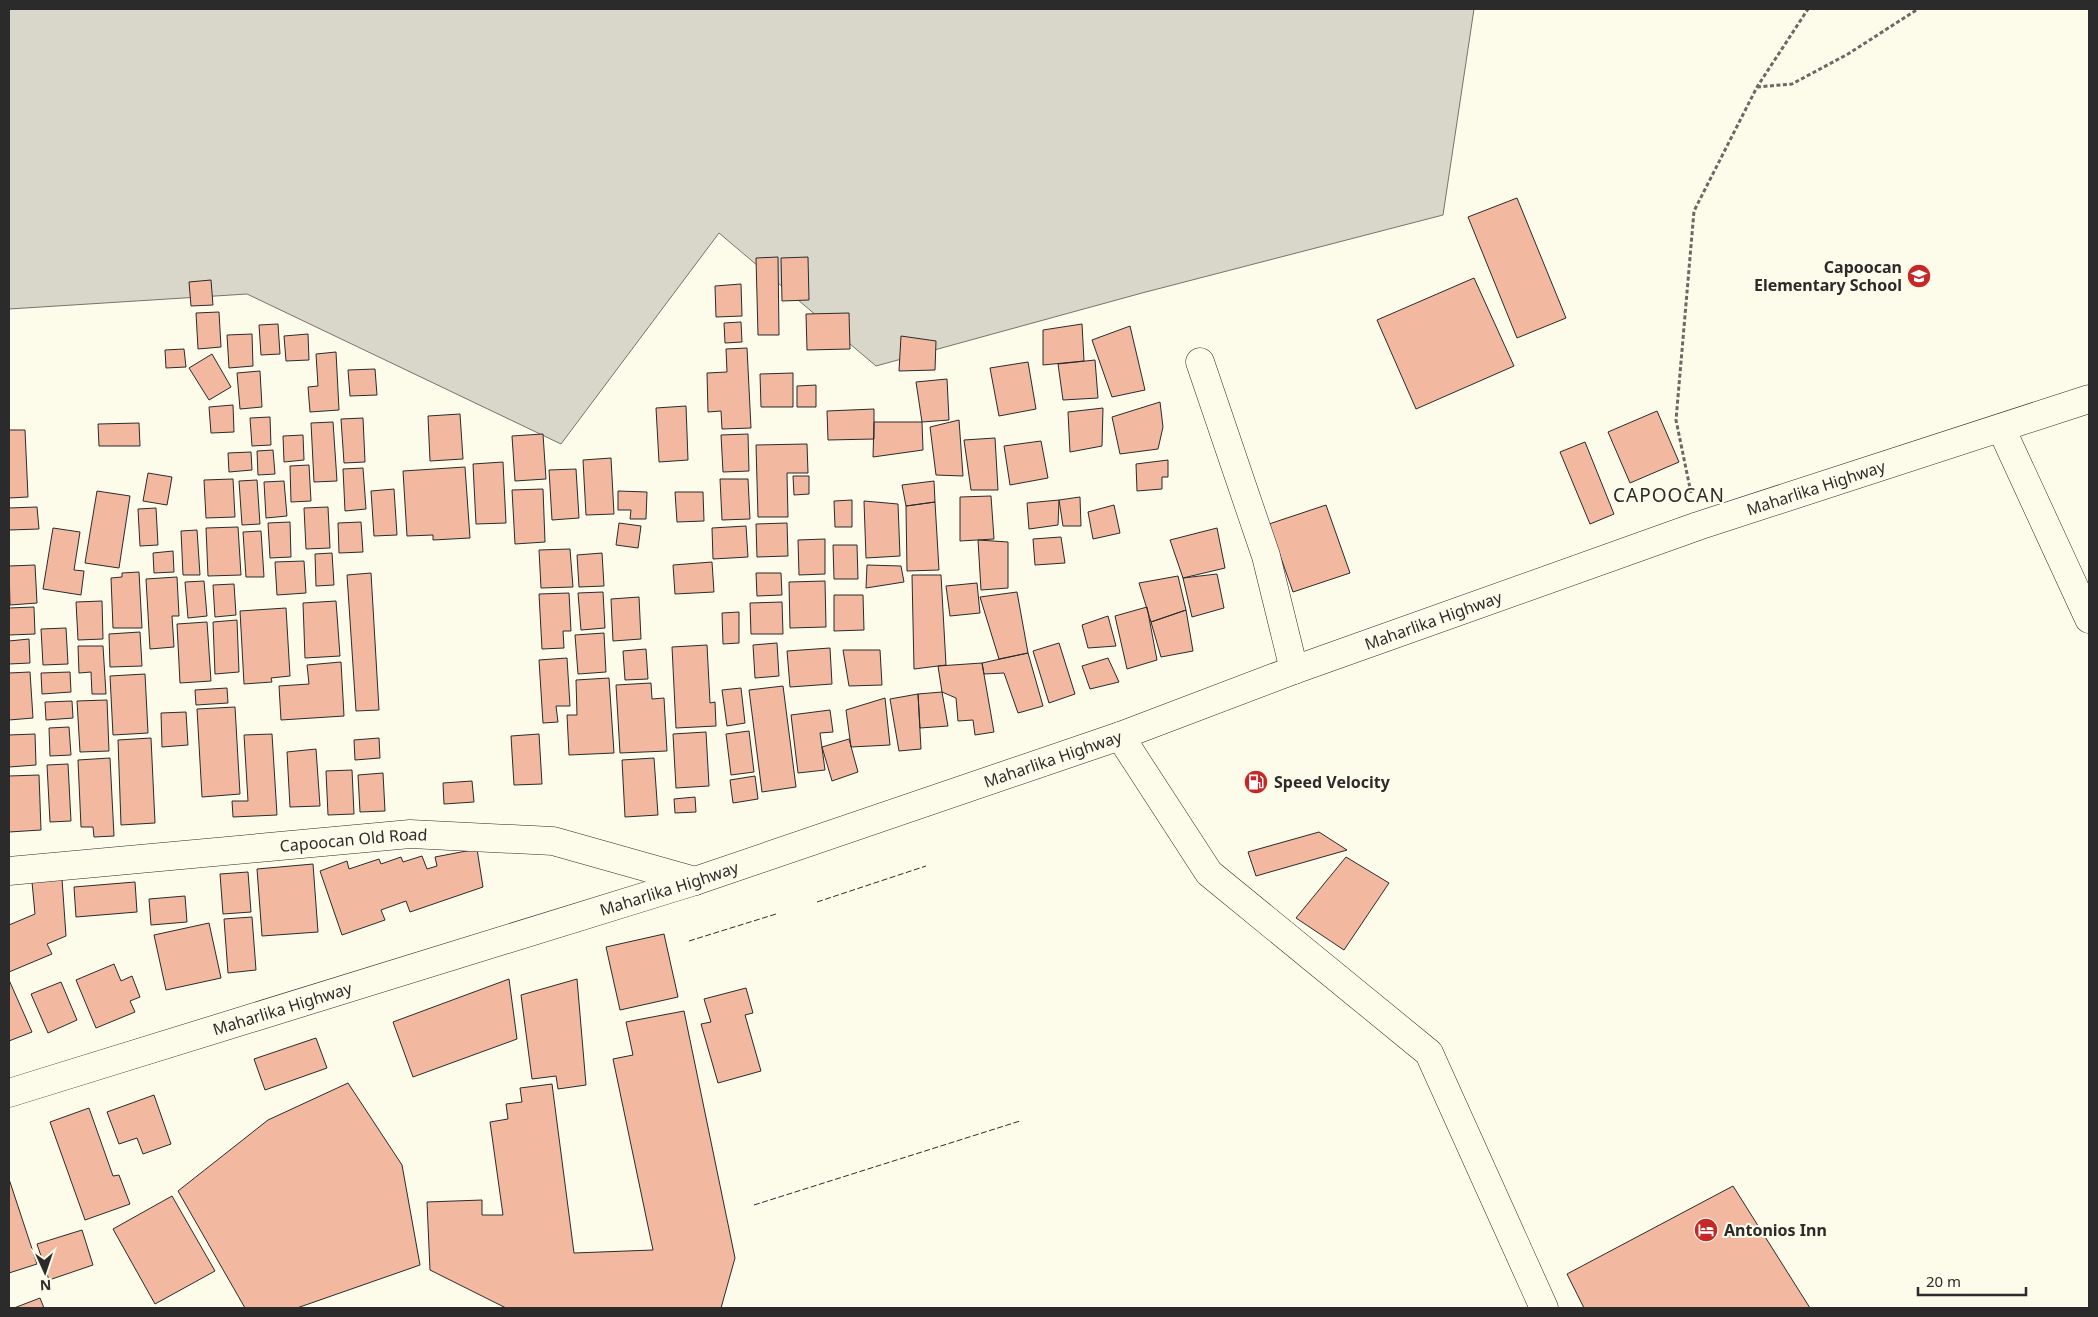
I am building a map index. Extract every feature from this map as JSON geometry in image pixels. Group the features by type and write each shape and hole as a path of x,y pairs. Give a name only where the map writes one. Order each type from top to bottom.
{"main road":[{"path":"1200,362 1266,556 1294,670"},
{"name":"Maharlika Highway","path":"9,1093 695,881 1120,736 1294,670 1698,526 2089,399"},
{"path":"2001,428 2089,619"},
{"path":"1120,736 1209,874 1429,1053 1544,1308"},
{"name":"Capoocan Old Road","path":"9,871 410,834 553,841 695,881"}],"path":[{"path":"1698,526 1676,420 1694,211 1757,87 1808,9"},
{"path":"1757,87 1792,84 1848,54 1918,9"}],"shaded area":[{"path":"9,9 1474,9 1443,215 1142,293 876,366 719,233 561,444 247,294 9,309"}],"building":[{"path":"1517,198 1566,318 1517,338 1468,217"},
{"path":"778,257 779,335 758,335 756,258"},
{"path":"808,257 809,300 782,301 781,258"},
{"path":"1474,278 1514,366 1416,409 1377,320"},
{"path":"211,280 213,305 191,306 189,282"},
{"path":"741,284 742,316 716,317 715,286"},
{"path":"219,312 221,347 198,349 196,313"},
{"path":"849,313 850,349 807,350 806,314"},
{"path":"741,322 742,342 725,343 724,323"},
{"path":"278,324 280,354 261,355 259,325"},
{"path":"1082,324 1084,361 1043,365 1043,330"},
{"path":"1130,326 1145,390 1112,397 1092,340"},
{"path":"252,334 253,366 229,368 227,335"},
{"path":"308,334 309,360 286,361 284,336"},
{"path":"901,336 936,341 935,370 899,371"},
{"path":"747,348 751,428 722,429 721,411 708,412 707,373 727,372 726,349"},
{"path":"184,349 186,367 166,368 165,350"},
{"path":"336,352 339,410 310,412 308,387 318,386 316,354"},
{"path":"212,354 231,387 209,400 189,368"},
{"path":"1095,360 1098,398 1063,400 1058,364"},
{"path":"1028,362 1036,409 999,416 990,368"},
{"path":"375,369 377,395 350,396 348,370"},
{"path":"260,371 262,407 240,409 237,373"},
{"path":"793,373 793,407 761,407 760,374"},
{"path":"947,379 949,420 922,422 916,382"},
{"path":"816,385 816,407 797,407 797,386"},
{"path":"1160,402 1163,427 1158,449 1120,454 1112,417"},
{"path":"233,405 234,432 211,433 209,407"},
{"path":"686,406 688,460 659,462 656,408"},
{"path":"1103,408 1102,446 1070,452 1068,412"},
{"path":"874,409 874,439 828,440 827,411"},
{"path":"1657,411 1679,462 1630,483 1608,432"},
{"path":"460,414 463,459 430,461 428,416"},
{"path":"270,417 271,445 252,446 250,418"},
{"path":"363,418 365,462 344,463 341,419"},
{"path":"959,420 963,476 936,475 930,427"},
{"path":"333,422 337,481 314,482 311,423"},
{"path":"874,422 922,422 923,450 873,457"},
{"path":"139,423 140,446 99,446 98,424"},
{"path":"9,430 25,430 28,497 9,498"},
{"path":"543,434 546,479 515,481 512,436"},
{"path":"748,434 749,471 723,472 721,435"},
{"path":"303,435 304,460 284,462 283,436"},
{"path":"995,438 998,490 971,490 964,440"},
{"path":"1041,441 1048,478 1010,485 1004,446"},
{"path":"1585,442 1614,514 1590,524 1560,452"},
{"path":"807,444 808,473 787,473 788,517 758,517 756,445"},
{"path":"273,450 275,474 258,475 257,451"},
{"path":"251,452 252,470 229,472 228,453"},
{"path":"611,458 614,514 586,515 583,460"},
{"path":"1168,460 1168,477 1162,477 1162,489 1137,491 1136,464"},
{"path":"503,462 506,523 476,524 473,464"},
{"path":"309,465 311,501 291,502 290,466"},
{"path":"465,467 470,538 433,540 433,535 407,536 403,471"},
{"path":"363,468 366,509 345,511 343,469"},
{"path":"576,469 579,518 552,520 549,470"},
{"path":"148,473 172,477 167,505 143,501"},
{"path":"793,476 809,476 809,494 794,495"},
{"path":"233,479 235,517 206,518 204,480"},
{"path":"720,479 748,479 750,519 722,520"},
{"path":"257,480 260,524 242,525 239,481"},
{"path":"284,481 287,516 266,518 264,482"},
{"path":"934,481 935,502 906,506 902,485"},
{"path":"394,489 397,535 374,536 371,491"},
{"path":"543,489 545,542 515,544 512,490"},
{"path":"97,491 130,496 119,568 85,563"},
{"path":"618,491 647,492 646,519 630,519 631,510 618,510"},
{"path":"675,492 703,492 704,521 677,522"},
{"path":"991,496 994,539 960,541 960,497"},
{"path":"1080,497 1081,526 1063,526 1059,500"},
{"path":"852,500 852,527 835,527 834,501"},
{"path":"1059,500 1058,525 1029,529 1027,503"},
{"path":"864,501 898,504 900,556 866,558"},
{"path":"935,502 939,570 907,571 906,506"},
{"path":"1114,505 1120,533 1093,539 1088,512"},
{"path":"1326,505 1350,573 1293,592 1269,524"},
{"path":"37,507 39,529 9,530 9,508"},
{"path":"328,507 330,548 306,549 304,508"},
{"path":"156,508 158,545 140,546 138,509"},
{"path":"290,522 291,557 270,558 268,523"},
{"path":"361,522 363,552 339,553 338,523"},
{"path":"619,523 641,526 638,548 616,545"},
{"path":"787,523 788,556 757,557 756,524"},
{"path":"746,526 748,557 713,559 712,528"},
{"path":"238,527 241,575 208,576 206,528"},
{"path":"53,528 80,532 74,570 84,571 81,595 43,589"},
{"path":"1217,528 1225,568 1183,578 1170,540"},
{"path":"197,530 200,575 183,575 181,531"},
{"path":"261,531 264,577 246,577 243,532"},
{"path":"1061,537 1065,563 1035,565 1033,539"},
{"path":"825,539 825,574 799,575 798,540"},
{"path":"978,540 1008,542 1008,588 981,590"},
{"path":"833,545 857,545 858,579 834,579"},
{"path":"570,549 573,587 541,588 539,550"},
{"path":"173,551 174,572 154,573 153,553"},
{"path":"332,553 334,585 316,586 315,554"},
{"path":"602,553 604,586 579,587 577,555"},
{"path":"304,561 306,593 277,595 275,562"},
{"path":"712,562 714,592 675,594 673,565"},
{"path":"35,565 37,603 10,605 9,566"},
{"path":"867,565 901,566 904,582 866,588"},
{"path":"139,572 142,628 113,628 111,578 122,577 122,573"},
{"path":"371,573 379,710 356,711 347,575"},
{"path":"756,573 781,573 782,595 757,596"},
{"path":"1217,574 1224,608 1192,617 1183,578"},
{"path":"912,575 941,575 946,665 914,669"},
{"path":"1178,576 1186,610 1151,622 1139,583"},
{"path":"177,577 179,616 172,616 174,647 150,649 146,579"},
{"path":"204,581 207,616 188,618 185,582"},
{"path":"825,581 826,627 790,628 789,582"},
{"path":"977,583 980,613 950,616 946,586"},
{"path":"234,584 236,615 215,617 213,585"},
{"path":"603,592 605,628 581,630 578,593"},
{"path":"1017,592 1028,653 999,659 980,597"},
{"path":"569,593 571,631 563,631 564,648 542,649 539,594"},
{"path":"834,595 863,595 864,630 834,631"},
{"path":"639,597 641,639 613,641 611,599"},
{"path":"102,601 103,639 78,640 76,602"},
{"path":"336,601 340,656 305,658 303,603"},
{"path":"782,602 783,634 751,634 750,603"},
{"path":"34,607 35,634 9,635 9,608"},
{"path":"1147,607 1157,660 1127,669 1115,616"},
{"path":"286,608 290,676 271,678 272,682 244,684 240,611"},
{"path":"1186,610 1193,651 1161,657 1151,622"},
{"path":"739,612 739,643 723,644 722,613"},
{"path":"1108,616 1116,646 1088,648 1082,625"},
{"path":"237,620 239,672 215,674 213,622"},
{"path":"207,622 211,681 180,683 177,624"},
{"path":"66,628 68,664 43,665 41,629"},
{"path":"140,632 142,666 110,667 109,634"},
{"path":"604,633 606,672 578,674 575,635"},
{"path":"29,639 30,663 9,664 9,641"},
{"path":"777,643 779,676 755,678 753,645"},
{"path":"1059,643 1075,694 1049,703 1033,651"},
{"path":"707,645 710,703 715,702 716,726 676,728 672,647"},
{"path":"78,646 103,646 106,694 92,694 91,672 79,673"},
{"path":"830,648 832,684 790,687 787,651"},
{"path":"646,649 648,679 625,680 623,651"},
{"path":"843,650 880,650 882,685 849,686"},
{"path":"1028,653 1043,706 1018,713 1004,673 984,674 982,663"},
{"path":"567,658 570,706 556,706 558,722 543,723 539,660"},
{"path":"1108,658 1119,682 1090,689 1082,666"},
{"path":"341,662 344,716 281,720 279,686 309,684 307,665"},
{"path":"982,663 994,732 975,735 973,720 958,721 956,698 942,692 938,666"},
{"path":"30,672 33,718 9,720 9,673"},
{"path":"70,672 71,692 42,694 41,673"},
{"path":"145,674 148,733 113,735 110,676"},
{"path":"609,678 614,753 569,755 567,715 577,715 576,680"},
{"path":"651,683 652,699 664,698 667,751 620,753 616,685"},
{"path":"783,686 796,787 762,792 749,690"},
{"path":"227,688 228,703 196,705 195,690"},
{"path":"741,688 745,723 727,726 722,690"},
{"path":"942,692 948,726 920,728 918,694"},
{"path":"918,694 921,749 899,751 890,699"},
{"path":"885,698 890,745 851,747 846,710"},
{"path":"107,700 109,751 80,752 77,701"},
{"path":"72,701 73,718 46,720 45,702"},
{"path":"235,707 240,794 202,797 197,709"},
{"path":"830,710 833,732 820,733 825,770 798,773 791,715"},
{"path":"186,712 188,745 162,747 161,713"},
{"path":"69,727 71,755 50,756 49,728"},
{"path":"749,731 754,772 731,775 726,734"},
{"path":"706,732 709,786 676,788 673,734"},
{"path":"35,734 36,765 9,767 9,735"},
{"path":"272,734 277,815 233,817 232,801 248,801 244,735"},
{"path":"539,734 542,784 514,785 511,736"},
{"path":"151,738 155,823 121,825 118,740"},
{"path":"379,738 380,758 355,760 354,740"},
{"path":"849,739 858,772 832,781 822,747"},
{"path":"316,749 320,806 290,807 287,752"},
{"path":"110,758 114,836 94,837 93,827 81,827 78,760"},
{"path":"654,758 658,815 625,817 622,760"},
{"path":"68,764 71,821 50,822 47,765"},
{"path":"352,770 354,814 328,815 326,771"},
{"path":"383,773 385,811 360,812 358,775"},
{"path":"39,775 41,830 9,832 9,776"},
{"path":"755,776 758,799 733,803 730,780"},
{"path":"472,781 474,802 444,804 443,783"},
{"path":"695,797 696,812 675,813 674,799"},
{"path":"1319,832 1347,850 1256,876 1248,852"},
{"path":"477,849 483,887 410,912 406,901 381,910 385,920 342,935 320,871 347,861 349,869 379,859 381,864 401,857 403,862 422,856 427,869 437,866 435,857"},
{"path":"1346,857 1389,883 1344,950 1296,918"},
{"path":"313,864 318,932 262,936 257,869"},
{"path":"248,872 251,912 223,914 220,874"},
{"path":"62,879 66,936 47,944 52,954 9,972 9,925 35,914 32,882"},
{"path":"135,882 137,912 76,917 74,887"},
{"path":"185,896 187,922 151,925 149,899"},
{"path":"252,917 256,970 228,973 224,919"},
{"path":"209,923 221,978 166,990 154,935"},
{"path":"664,934 678,997 620,1010 606,947"},
{"path":"114,964 121,981 132,976 140,997 130,1001 135,1012 96,1028 76,980"},
{"path":"509,979 517,1039 413,1077 393,1022"},
{"path":"577,979 586,1085 558,1089 556,1076 532,1079 521,995"},
{"path":"9,980 32,1032 9,1041"},
{"path":"61,982 77,1020 48,1033 31,994"},
{"path":"746,988 753,1013 745,1015 761,1071 718,1083 701,1024 711,1022 704,999"},
{"path":"684,1011 735,1258 721,1308 506,1308 430,1270 427,1202 482,1200 482,1215 503,1215 490,1122 508,1119 506,1104 522,1102 520,1088 552,1084 574,1253 653,1250 613,1059 633,1055 626,1022"},
{"path":"316,1038 327,1068 265,1090 254,1059"},
{"path":"348,1083 402,1165 420,1265 297,1308 245,1308 178,1191 268,1120"},
{"path":"154,1095 171,1144 143,1154 137,1138 119,1144 107,1112"},
{"path":"89,1108 113,1176 119,1175 130,1204 85,1220 50,1122"},
{"path":"9,1179 37,1264 9,1273"},
{"name":"Antonios Inn","path":"1733,1186 1810,1308 1584,1308 1567,1274"},
{"path":"172,1196 215,1271 155,1304 113,1229"},
{"path":"82,1230 93,1265 49,1280 37,1244"},
{"path":"40,1298 44,1308 14,1308"}],"fence":[{"path":"817,902 926,866"},
{"path":"689,941 776,914"},
{"path":"754,1205 1020,1121"}],"place":[{"name":"Capoocan Elementary School","path":"1919,276"},
{"name":"Speed Velocity","path":"1256,782"},
{"name":"Antonios Inn","path":"1706,1230"}],"district":[{"name":"CAPOOCAN","path":"1669,495"}]}
